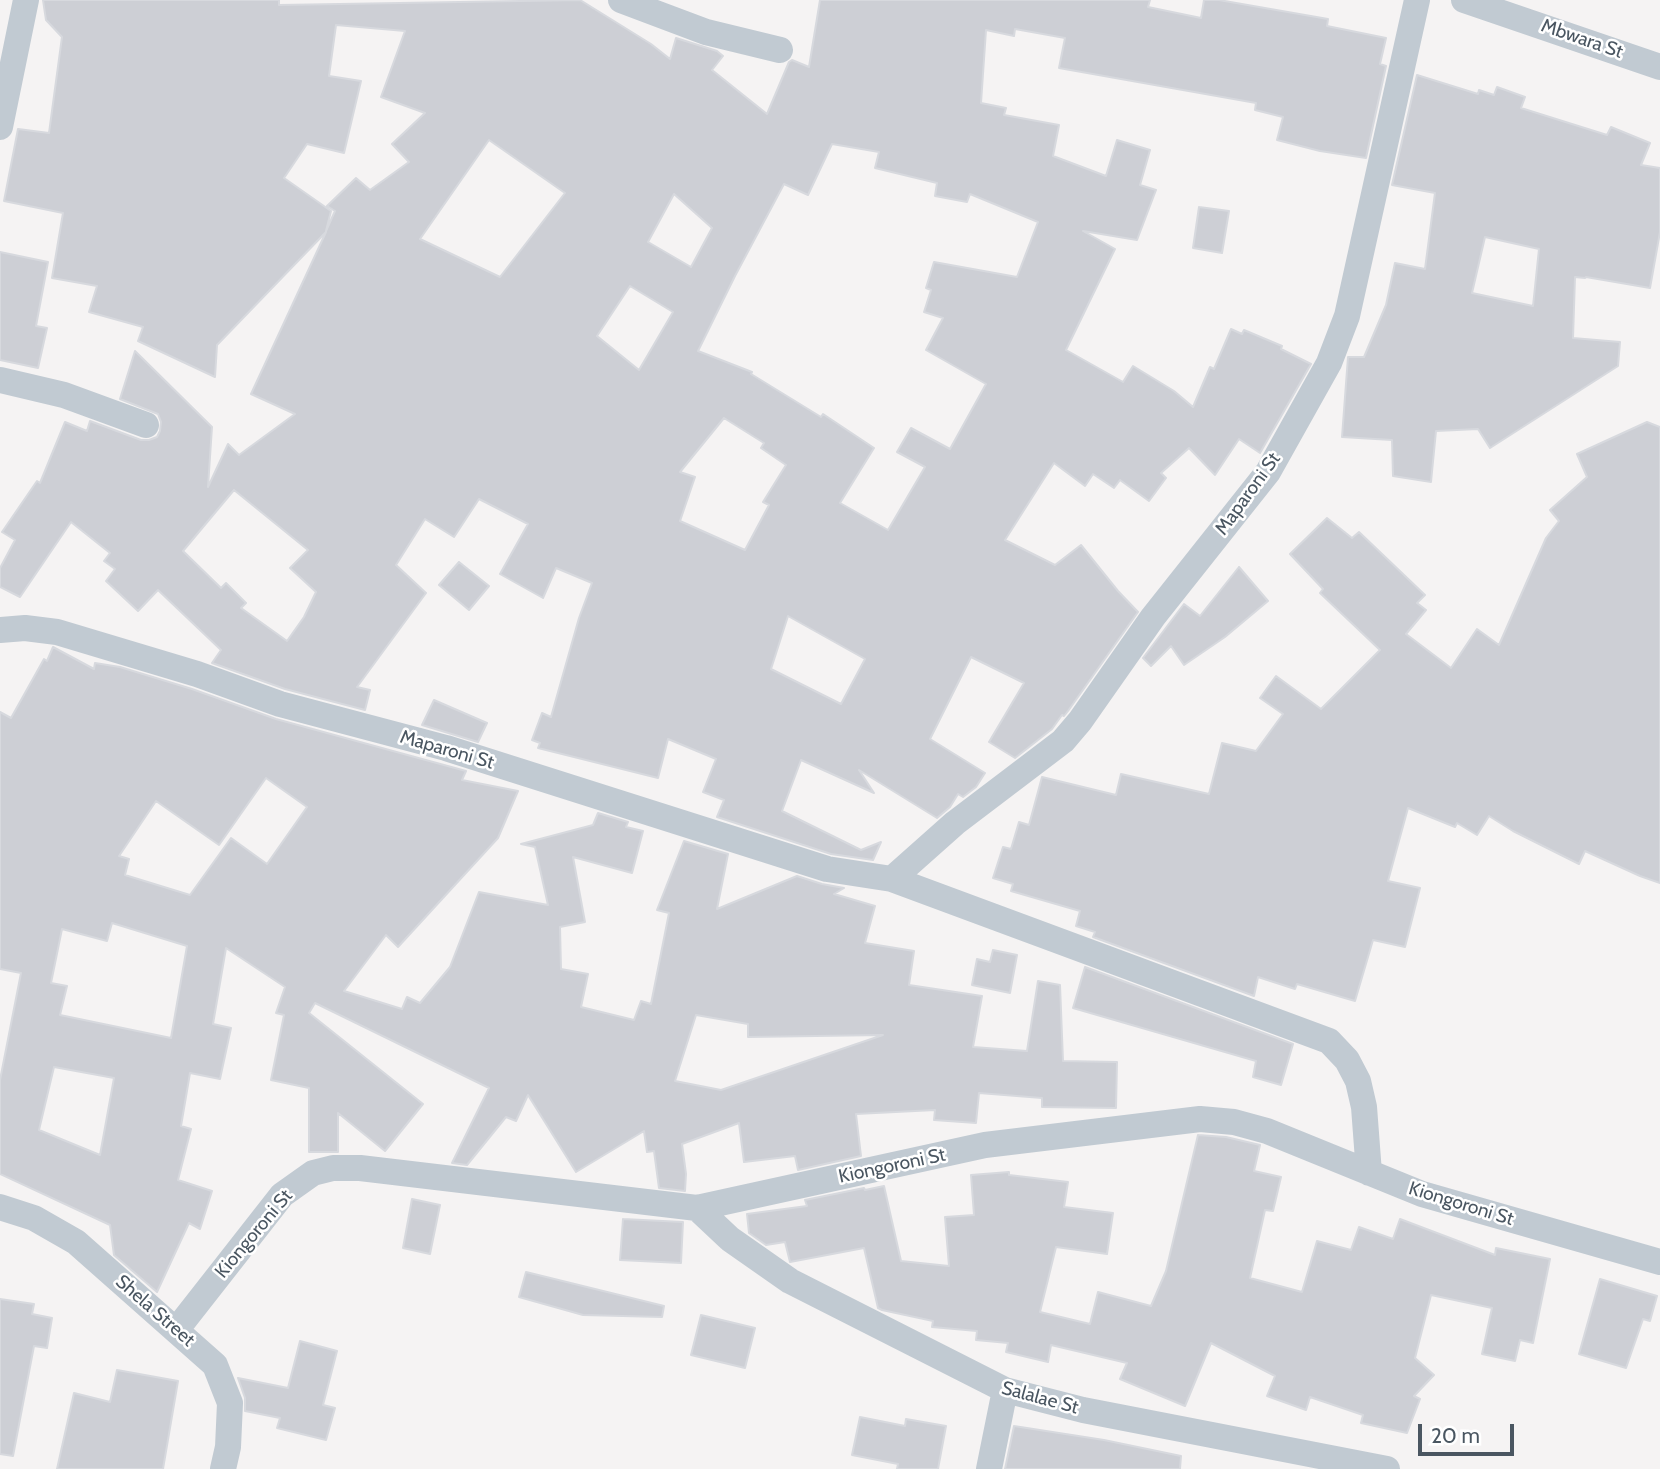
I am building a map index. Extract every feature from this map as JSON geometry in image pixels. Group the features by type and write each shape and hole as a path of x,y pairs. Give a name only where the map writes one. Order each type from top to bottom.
{"street":[{"path":"0,127 26,0"},
{"path":"621,0 706,32 780,50"},
{"name":"Maparoni St","path":"892,879 956,823 1063,741 1153,617 1268,472 1329,363 1347,316 1417,0"},
{"name":"Mbwara St","path":"1464,0 1660,67"},
{"path":"0,380 64,395 146,425"},
{"name":"Maparoni St","path":"0,630 25,628 57,632 197,674 280,704 446,748 827,869 892,879 1329,1041 1348,1060 1358,1081 1364,1107 1369,1173"},
{"name":"Kiongoroni St","path":"177,1329 282,1195 313,1173 333,1168 360,1168 697,1208 985,1145 1200,1119 1234,1122 1267,1130 1422,1194 1660,1262"},
{"name":"Shela Street","path":"0,1207 34,1218 76,1241 215,1365 230,1403 228,1447 223,1469"},
{"name":"Salalae St","path":"697,1208 730,1239 790,1281 1005,1390 1083,1410 1387,1469"},
{"path":"989,1469 1005,1390"}],"building":[{"path":"43,0 279,0 279,5 580,0 651,44 670,59 676,38 717,51 723,56 712,70 767,114 789,62 792,60 809,67 820,0 1150,0 1148,7 1201,18 1204,0 1219,0 1328,19 1327,26 1386,38 1380,64 1386,66 1366,158 1320,151 1277,140 1283,117 1255,110 1256,103 1059,68 1065,38 1015,29 1014,36 986,30 981,103 1006,108 1004,115 1059,125 1053,156 1106,176 1117,140 1150,150 1140,185 1156,190 1137,240 1083,231 1115,249 1066,350 1123,382 1133,366 1174,391 1193,407 1210,367 1214,369 1231,329 1242,334 1244,330 1282,346 1281,349 1311,364 1260,453 1239,439 1215,475 1189,448 1161,473 1166,478 1149,501 1120,480 1114,488 1093,474 1085,486 1054,463 1005,540 1055,565 1081,545 1138,612 1064,716 1015,758 989,742 1024,683 971,657 930,739 985,773 976,787 963,797 958,794 950,807 937,818 859,770 874,793 801,760 782,811 861,850 881,842 873,860 831,854 717,817 724,800 703,792 716,759 668,739 658,778 538,748 540,743 532,740 542,713 551,717 579,618 592,583 556,568 543,598 500,574 528,524 479,499 454,537 425,519 396,565 426,593 357,687 370,690 365,710 285,689 212,663 221,650 158,590 138,611 106,581 115,569 104,561 110,553 71,522 20,597 0,587 0,568 15,540 2,532 37,481 40,483 65,422 87,431 90,421 141,440 157,437 161,422 158,414 120,399 135,351 212,427 208,487 228,444 239,455 295,414 251,394 326,232 217,345 215,377 138,341 143,327 89,312 97,286 52,278 63,213 4,201 18,129 49,133 62,37 46,20","holes":["336,25 405,31 381,97 425,113 392,144 409,162 370,190 356,178 327,206 335,211 326,231 331,211 284,178 307,144 344,153 361,81 329,76","489,140 565,193 500,277 420,239","832,144 879,152 875,168 937,183 935,196 967,202 970,194 1038,222 1017,277 934,262 926,288 931,290 924,312 943,318 926,350 986,384 950,449 911,428 897,452 925,467 888,530 840,503 874,448 823,414 821,417 751,374 752,372 698,351 784,184 808,195","674,194 712,228 691,267 648,242","630,286 673,312 639,370 597,336","724,418 764,443 761,448 786,465 763,502 769,505 745,550 680,521 695,477 680,472","234,490 308,550 290,568 316,592 304,617 287,641 241,608 246,603 226,583 221,588 183,551","788,616 865,659 841,704 771,669"]},
{"path":"1417,75 1478,94 1479,90 1494,95 1497,87 1525,97 1521,108 1607,135 1611,127 1650,143 1641,165 1660,168 1660,232 1650,288 1575,277 1573,338 1620,342 1618,366 1490,448 1478,429 1436,431 1431,482 1393,476 1392,440 1342,437 1348,357 1364,357 1386,305 1395,263 1425,269 1435,193 1392,185","holes":["1485,237 1539,249 1533,306 1472,293"]},
{"path":"1199,207 1229,211 1222,253 1193,248"},
{"path":"0,252 48,262 36,326 47,328 38,368 0,360"},
{"path":"1647,422 1660,427 1660,883 1585,851 1579,864 1489,816 1477,835 1457,823 1455,827 1408,808 1388,881 1420,888 1405,947 1373,940 1355,1001 1297,984 1295,989 1258,977 1254,996 1093,937 1095,932 1076,926 1080,911 1011,891 1013,884 993,878 1003,847 1011,849 1019,822 1029,825 1042,777 1116,795 1121,774 1209,794 1222,743 1256,751 1283,714 1260,698 1276,676 1321,709 1380,650 1320,593 1323,589 1290,554 1327,518 1352,538 1359,532 1425,595 1417,603 1426,610 1406,634 1451,668 1477,629 1499,645 1546,538 1559,521 1550,510 1587,477 1577,454"},
{"path":"459,562 489,586 469,610 439,585"},
{"path":"1239,567 1268,601 1225,637 1184,665 1171,646 1151,666 1143,658 1184,604 1200,616"},
{"path":"53,647 94,669 95,663 120,667 276,719 466,771 462,780 518,791 498,838 398,947 386,935 344,991 402,1009 407,997 420,1003 450,967 479,892 548,905 535,847 521,844 593,825 598,813 628,822 626,827 643,831 632,873 573,857 585,922 560,927 561,969 588,974 581,1007 634,1020 641,1001 651,1004 669,913 657,910 684,841 728,854 717,909 797,876 844,888 834,894 875,906 865,943 914,951 909,985 982,996 973,1047 1027,1051 1038,981 1060,985 1063,1061 1117,1062 1116,1108 1042,1107 1042,1098 979,1093 976,1123 934,1120 935,1110 856,1114 861,1156 798,1170 795,1156 744,1162 739,1123 682,1144 685,1191 659,1188 654,1151 647,1152 644,1131 576,1172 528,1095 516,1121 506,1117 467,1165 452,1163 489,1088 315,1003 309,1013 423,1104 385,1151 338,1113 338,1152 309,1152 309,1088 271,1080 284,1015 276,1013 285,987 226,948 213,1024 231,1028 220,1079 190,1073 181,1126 191,1129 178,1180 212,1191 200,1229 189,1223 157,1292 114,1255 110,1225 0,1174 0,1080 21,973 0,969 0,712 11,718 44,659 47,661","holes":["266,778 307,807 267,864 231,838 190,895 125,875 129,859 119,856 156,801 219,845","112,923 187,946 171,1038 60,1015 67,986 51,983 62,929 107,941","696,1015 748,1024 748,1037 883,1035 721,1090 675,1081","54,1067 114,1078 100,1155 39,1130"]},
{"path":"434,700 487,723 478,742 422,725"},
{"path":"993,950 1017,955 1010,993 972,985 977,959 990,962"},
{"path":"1085,967 1293,1044 1281,1085 1253,1077 1256,1061 1073,1008"},
{"path":"1198,1135 1226,1137 1260,1145 1254,1171 1281,1177 1273,1211 1265,1210 1250,1278 1302,1292 1317,1241 1351,1250 1359,1227 1393,1239 1400,1219 1495,1255 1496,1248 1550,1259 1533,1343 1520,1340 1515,1361 1482,1354 1492,1308 1431,1295 1415,1358 1434,1375 1414,1396 1420,1399 1407,1433 1361,1423 1363,1415 1310,1397 1306,1410 1267,1396 1275,1376 1211,1343 1185,1406 1120,1379 1127,1363 1051,1345 1048,1362 1006,1352 1008,1343 976,1340 977,1331 932,1327 933,1321 882,1310 878,1308 864,1248 790,1262 785,1242 766,1245 749,1233 747,1214 807,1206 805,1200 884,1186 901,1261 949,1266 945,1217 974,1215 971,1175 1009,1172 1009,1175 1068,1182 1064,1207 1113,1213 1107,1254 1056,1247 1040,1312 1090,1324 1098,1292 1151,1306 1166,1271"},
{"path":"412,1199 440,1205 430,1254 403,1248"},
{"path":"623,1219 683,1222 681,1263 620,1260"},
{"path":"526,1272 664,1306 662,1317 583,1315 519,1297"},
{"path":"1600,1279 1657,1296 1650,1321 1643,1319 1626,1368 1579,1354"},
{"path":"0,1299 34,1304 32,1314 52,1318 47,1348 34,1346 13,1456 0,1454"},
{"path":"701,1315 755,1328 745,1368 691,1355"},
{"path":"300,1341 337,1351 323,1405 335,1408 326,1440 277,1428 280,1418 245,1411 245,1398 238,1378 288,1388"},
{"path":"117,1370 178,1381 163,1469 57,1469 74,1393 110,1402"},
{"path":"860,1417 905,1426 906,1419 946,1426 938,1469 897,1469 898,1464 852,1455"},
{"path":"1014,1426 1104,1440 1181,1456 1180,1469 1005,1469"}]}
